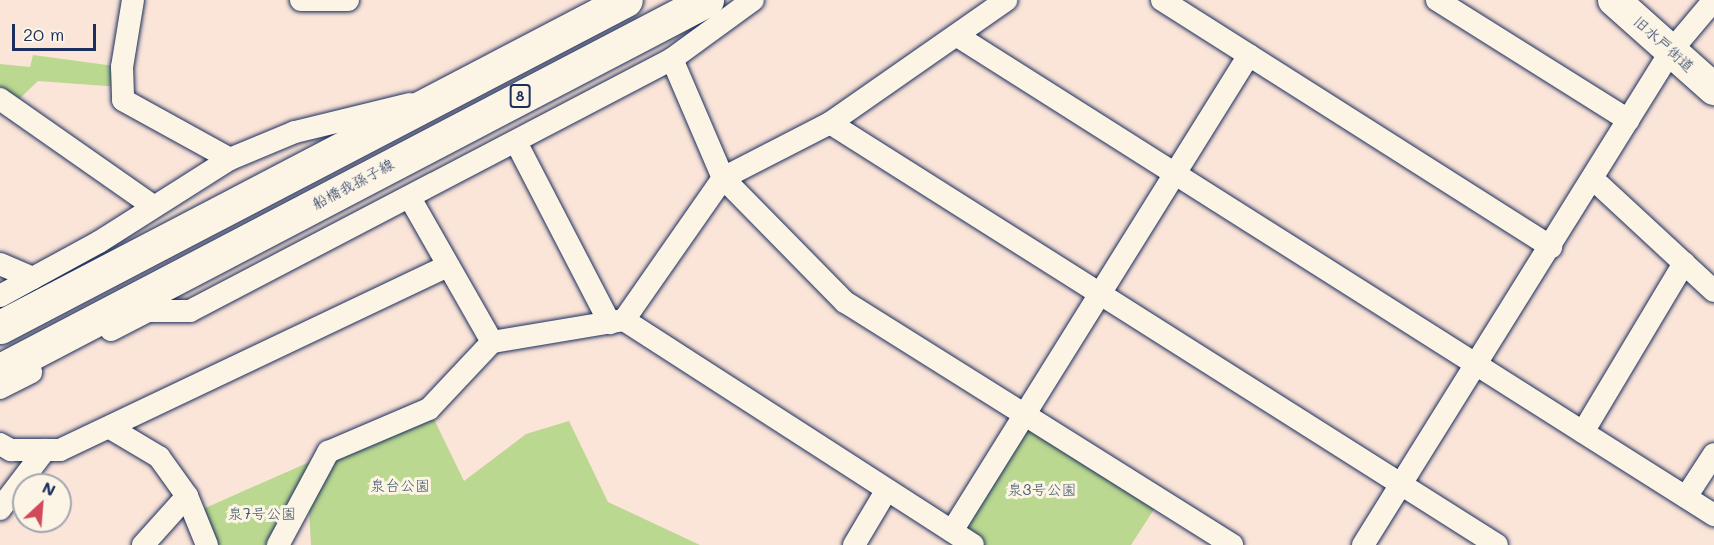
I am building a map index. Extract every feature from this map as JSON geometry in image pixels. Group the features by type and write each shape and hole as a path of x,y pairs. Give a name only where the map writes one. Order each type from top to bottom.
{"main road":[{"path":"0,327 432,99 626,0"},
{"name":"船橋我孫子線","path":"0,370 707,0"}],"street":[{"path":"133,0 122,67 123,100 230,159"},
{"path":"301,0 348,0"},
{"path":"0,388 148,311 190,311 410,198 672,59 753,0"},
{"path":"279,545 328,452 429,409 492,342 617,321 723,178 830,123 959,38 1006,0"},
{"path":"1162,0 1551,247"},
{"path":"1437,0 1628,120"},
{"name":"旧水戸街道","path":"1614,0 1714,89"},
{"path":"1363,545 1551,247 1671,51 1714,0"},
{"path":"959,38 1714,514"},
{"path":"952,531 1249,55"},
{"path":"672,59 723,178 845,302 1232,545"},
{"path":"0,99 153,206"},
{"path":"0,297 230,159 345,117 432,99"},
{"path":"830,123 1098,297 1497,545"},
{"path":"516,142 617,321 973,545"},
{"path":"1593,179 1714,291"},
{"path":"410,198 445,267 492,342"},
{"path":"1583,432 1684,263"},
{"path":"0,264 33,278"},
{"path":"0,444 11,450 60,450 112,429 445,267"},
{"path":"112,429 159,457 187,496 207,545"},
{"path":"0,509 45,450"},
{"path":"1686,497 1714,454"},
{"path":"854,545 886,491"},
{"path":"143,545 187,496"}],"green space":[{"path":"33,55 122,67 120,87 38,81 12,106 0,99 0,64 30,67"},
{"name":"泉台公園","path":"429,409 464,481 526,434 569,421 608,502 700,545 311,545 308,492 278,545 207,545 194,513"},
{"name":"泉3号公園","path":"1024,415 1160,500 1131,545 973,545 952,531"}],"park label":[{"name":"泉7号公園","path":"262,514"}]}
